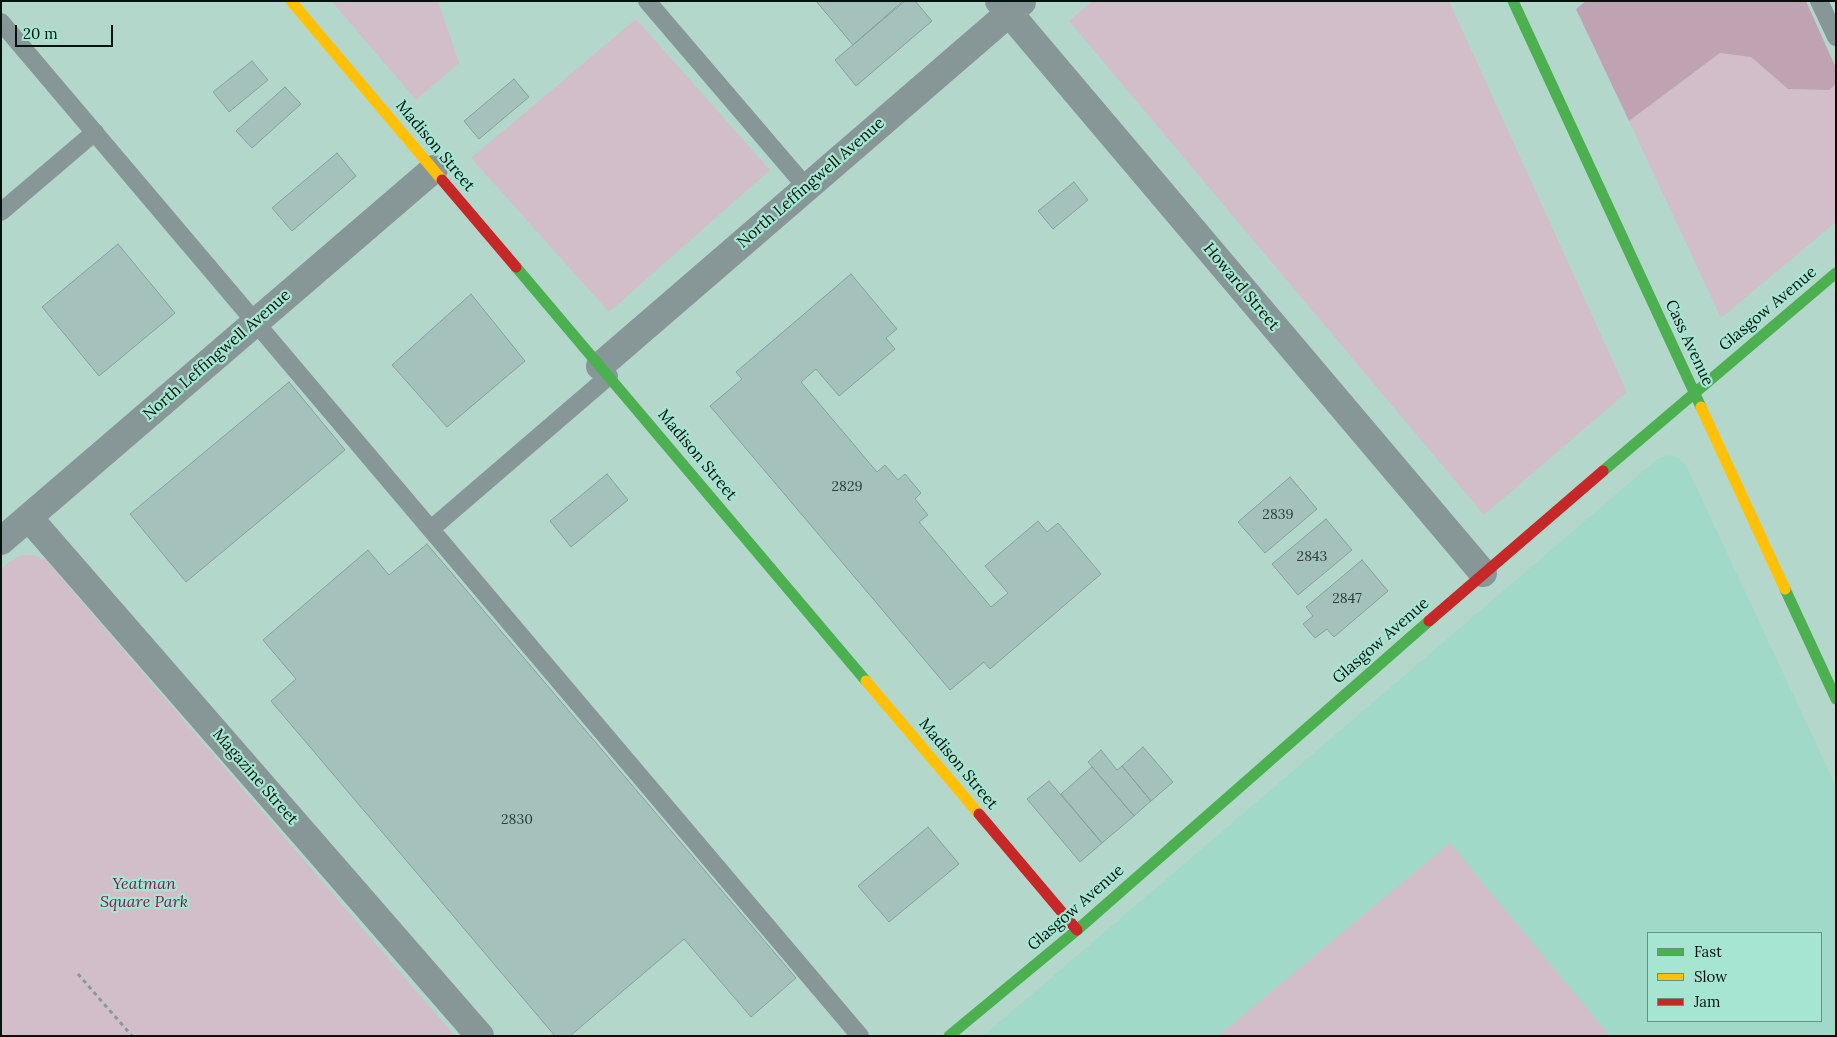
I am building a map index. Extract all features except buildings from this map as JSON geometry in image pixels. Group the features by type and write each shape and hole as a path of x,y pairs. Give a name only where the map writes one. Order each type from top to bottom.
{"street":[{"name":"Madison Street","path":"291,1 1077,930"},
{"name":"Cass Avenue","path":"1513,1 1836,699"},
{"name":"North Leffingwell Avenue","path":"604,371 1010,5"},
{"name":"Howard Street","path":"1010,5 1483,573"},
{"name":"North Leffingwell Avenue","path":"1,541 434,169"},
{"name":"Glasgow Avenue","path":"949,1036 1077,930 1483,573 1836,273"},
{"name":"Magazine Street","path":"29,518 480,1036"}],"lane":[{"path":"647,1 807,188"},
{"path":"1819,1 1836,37"},
{"path":"1,22 860,1036"},
{"path":"1,212 95,132"},
{"path":"431,529 604,371"}],"path":[{"path":"78,974 132,1036"}],"shaded area":[{"path":"1586,1 1806,1 1836,68 1836,84 1829,90 1788,89 1751,57 1720,53 1629,121 1576,9"},
{"path":"1668,455 1677,457 1686,465 1836,786 1836,1036 983,1036 1657,459"}],"green space":[{"path":"331,1 438,1 459,63 416,100"},
{"path":"1092,1 1449,1 1627,392 1484,515 1069,21"},
{"path":"636,19 770,170 609,312 471,158"},
{"path":"1720,53 1751,57 1788,89 1829,90 1836,84 1836,222 1721,318 1629,121"},
{"name":"Yeatman Square Park","path":"22,555 33,555 46,560 455,1036 1,1036 1,569"},
{"path":"1450,843 1610,1036 1218,1036"}],"traffic: fast":[{"path":"1513,1 1701,407"},
{"path":"516,267 866,681"},
{"path":"1603,471 1836,273"},
{"path":"1785,589 1836,699"},
{"path":"949,1036 1077,930 1429,621"}],"traffic: slow":[{"path":"291,1 442,180"},
{"path":"1701,407 1785,589"},
{"path":"866,681 979,814"}],"traffic: jam":[{"path":"442,180 516,267"},
{"path":"1429,621 1603,471"},
{"path":"979,814 1077,930"}]}
